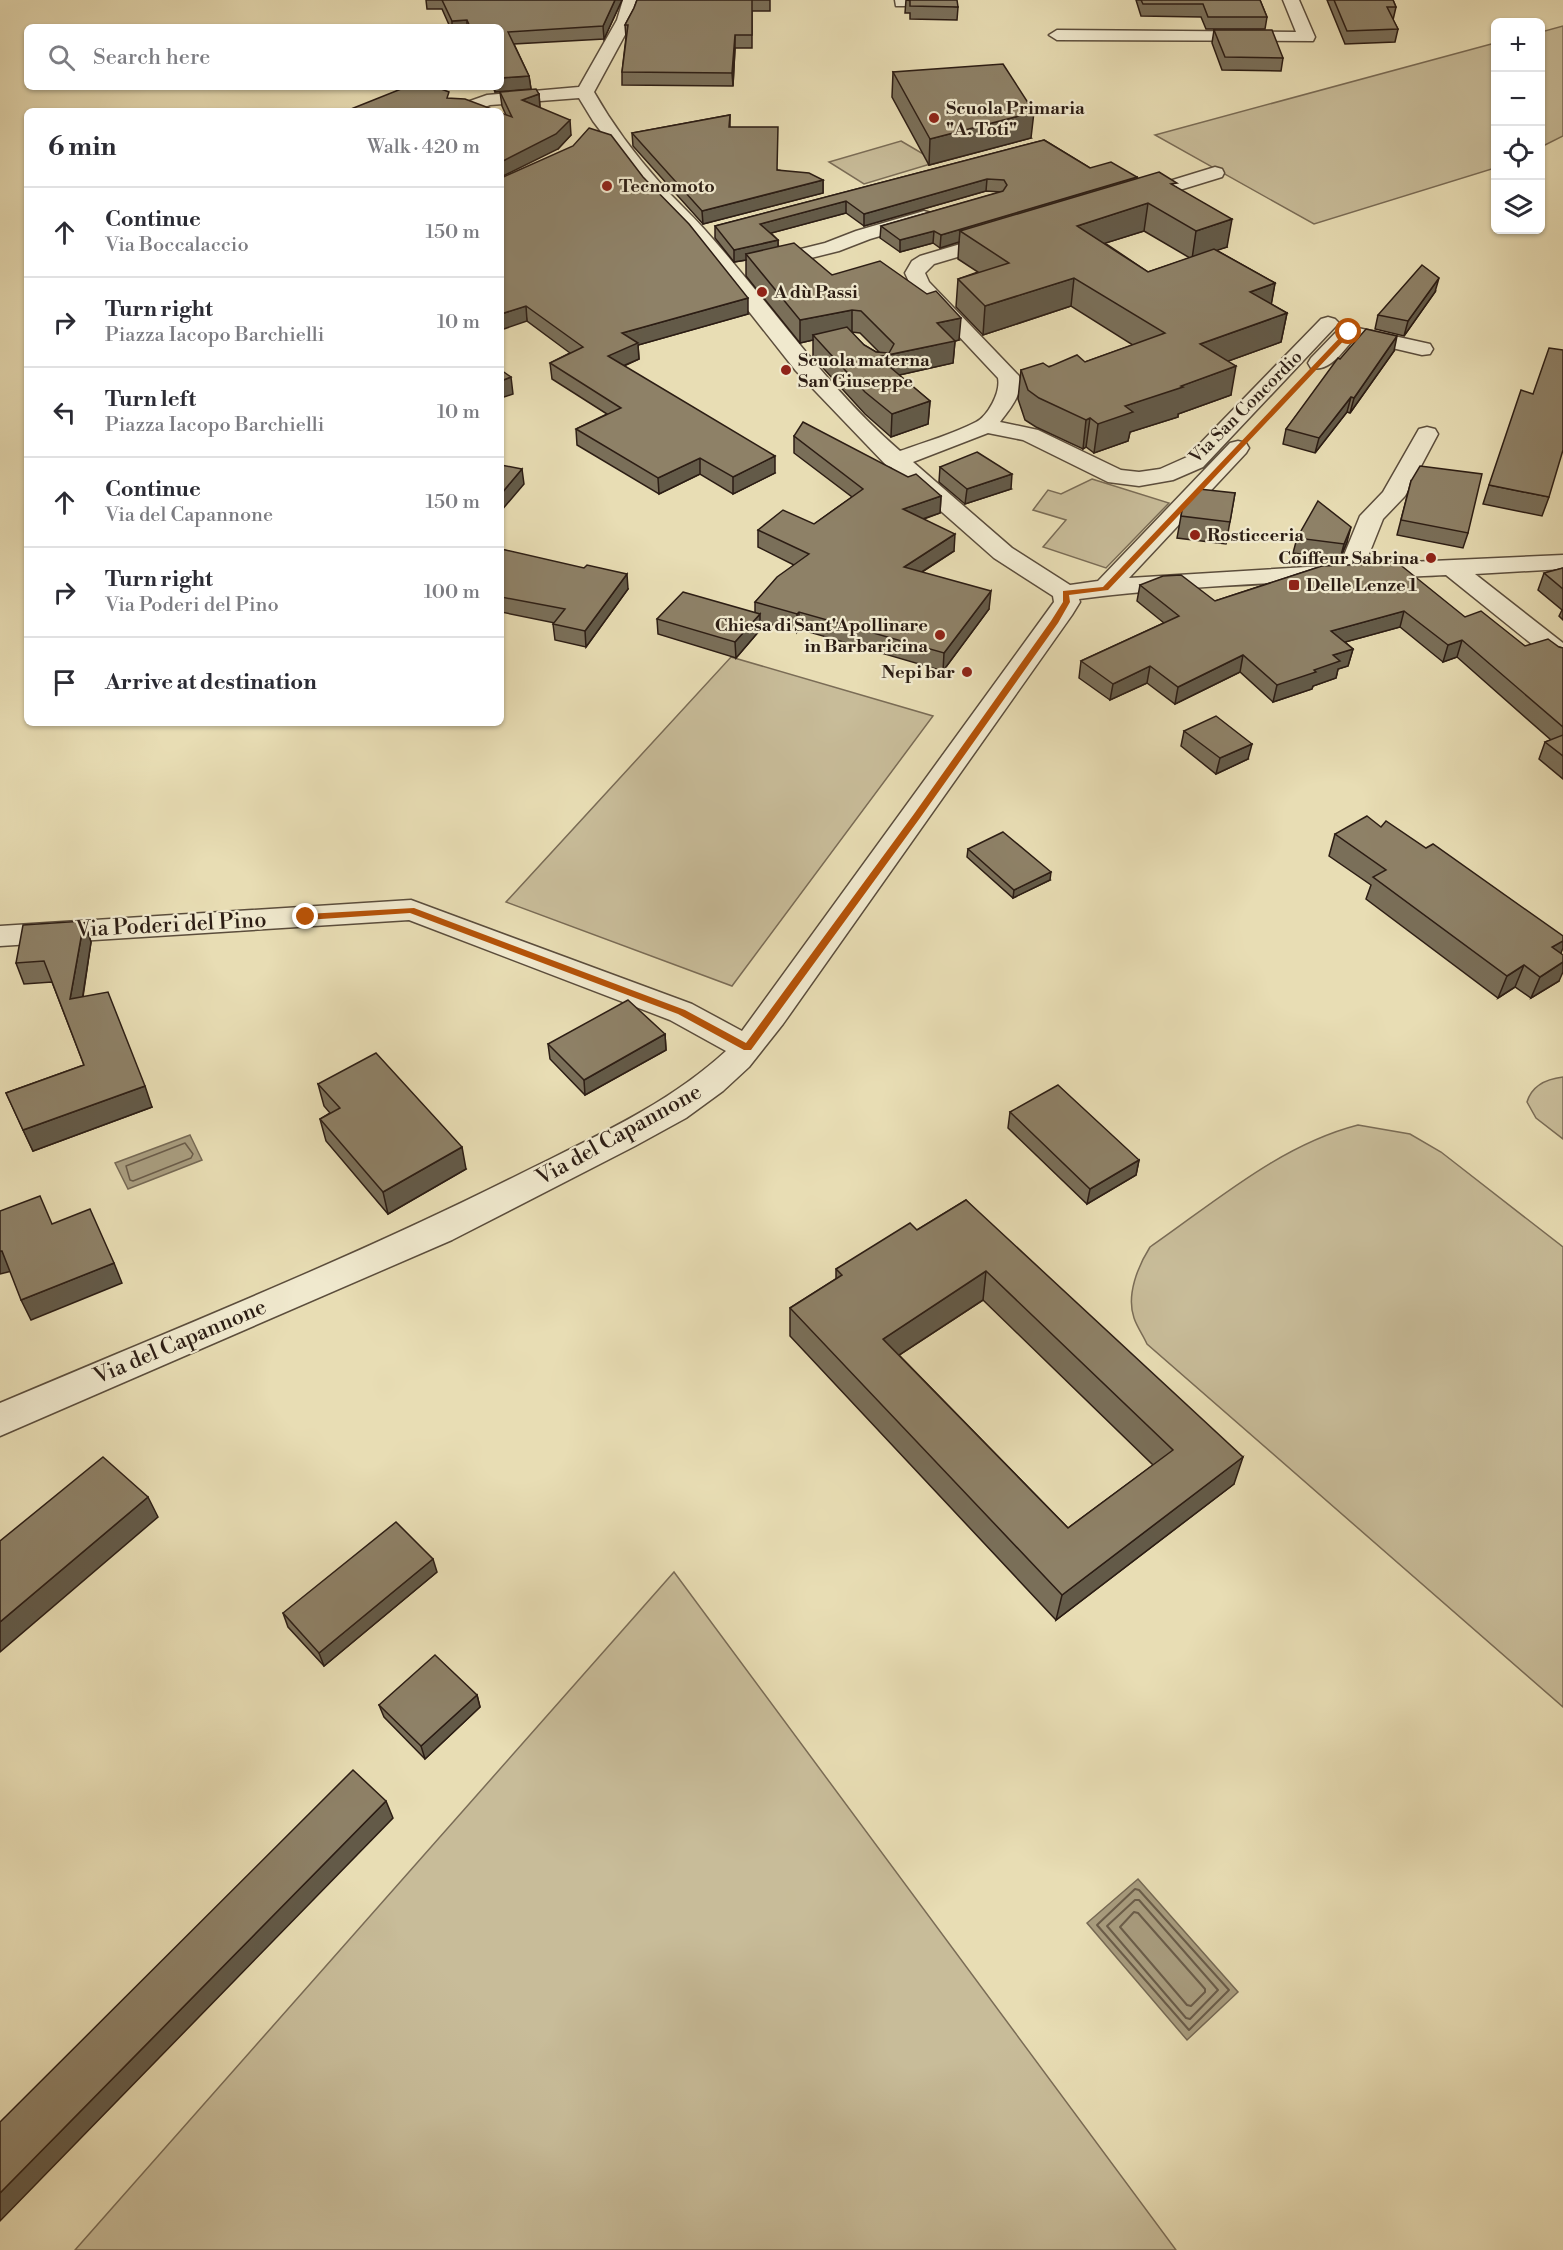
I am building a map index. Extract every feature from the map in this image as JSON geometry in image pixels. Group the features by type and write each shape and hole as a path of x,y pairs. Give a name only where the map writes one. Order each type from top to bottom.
{"street":[{"path":"631,0 625,20 585,92 593,129 615,136 653,187 698,234 794,353 865,432 895,461 1003,553 1060,607 1105,589 1147,583 1563,562"},
{"path":"1057,35 1307,37 1291,0"},
{"path":"467,108 488,100 585,92"},
{"path":"1113,204 1215,173"},
{"path":"729,272 832,247 863,235 940,213"},
{"path":"698,234 720,228"},
{"path":"895,461 987,426 1010,390 1011,381 920,284 916,270 927,260 1024,231"},
{"name":"Via San Concordio","path":"987,426 1030,435 1116,477 1139,479 1165,475 1195,462 1328,323"},
{"path":"1105,589 1349,332 1422,349"},
{"path":"794,353 817,348"},
{"path":"1350,571 1372,516 1393,496 1427,434"},
{"path":"1450,566 1563,656"},
{"name":"Via del Capannone","path":"0,1420 371,1261 510,1196 674,1109 725,1072 747,1048 917,816 1060,607"},
{"name":"Via Poderi del Pino","path":"0,936 411,910 681,1012 747,1048"}],"shaded area":[{"path":"1563,26 1563,136 1545,145 1545,72 1545,31"},
{"path":"1491,44 1491,169 1314,224 1155,135"},
{"path":"901,141 937,162 864,184 829,162"},
{"path":"1092,479 1169,503 1106,568 1043,547 1066,520 1033,510 1048,490 1061,494"},
{"path":"731,657 933,716 732,986 506,902"},
{"path":"1563,1077 1563,1139 1536,1118 1527,1102 1532,1091 1540,1084"},
{"path":"1358,1125 1410,1134 1441,1152 1563,1247 1563,1707 1147,1344 1134,1318 1131,1300 1134,1281 1150,1247 1275,1161 1329,1134"},
{"path":"674,1572 1176,2250 75,2250"}],"water":[{"path":"190,1135 202,1160 128,1189 115,1163"},
{"path":"1138,1879 1238,1992 1187,2040 1087,1923"}],"building":[{"path":"442,0 615,0 603,26 508,32 529,76 504,78 504,24 469,24 467,20 452,21"},
{"path":"637,0 752,0 752,35 735,35 732,73 622,72 628,25 625,25"},
{"path":"910,0 957,0 958,7 910,6"},
{"path":"1141,0 1260,0 1267,17 1208,17 1203,4 1143,4"},
{"path":"1334,0 1393,0 1396,7 1387,7 1398,29 1347,31"},
{"path":"1214,30 1272,30 1283,58 1225,57"},
{"path":"1003,64 1034,112 930,139 893,72"},
{"path":"536,89 539,94 522,100 570,120 556,134 504,160 504,114 512,117 500,92"},
{"path":"398,90 444,90 449,92 447,98 465,99 489,108 354,108"},
{"path":"730,115 729,127 778,127 777,170 809,173 823,180 702,211 632,133"},
{"path":"589,128 611,135 643,177 689,224 748,298 622,333 638,343 608,356 775,456 733,477 700,458 658,478 576,429 621,408 550,363 583,347 526,306 504,313 504,177 573,146"},
{"path":"1044,140 1090,168 1111,162 1137,177 941,235 934,231 900,240 881,226 1003,191 1007,185 1004,180 987,179 864,214 846,201 760,224 778,240 734,250 715,226"},
{"path":"1159,172 1177,183 1171,184 1232,219 1196,231 1148,203 1077,226 1148,272 1214,249 1275,283 1250,292 1287,313 1200,344 1236,366 1125,406 1133,412 1098,424 1090,418 1086,420 1039,398 1028,390 1021,370 1043,363 1049,367 1077,355 1085,362 1165,333 1074,278 985,306 958,279 1009,263 960,231"},
{"path":"794,243 832,275 880,261 927,294 936,291 961,318 937,323 955,341 878,357 930,401 892,414 865,392 813,335 847,327 864,345 876,352 889,353 894,344 861,311 852,310 800,320 746,254"},
{"path":"1422,265 1439,278 1408,321 1378,315"},
{"path":"1366,329 1397,336 1354,398 1351,397 1319,438 1286,429 1338,358 1340,359"},
{"path":"1549,348 1563,350 1563,450 1549,497 1489,485 1521,390 1533,394"},
{"path":"504,372 511,377 504,380"},
{"path":"803,422 908,477 916,474 941,496 903,509 955,534 904,567 991,591 944,653 799,612 797,614 755,602 777,577 809,554 758,530 783,510 814,524 863,489 794,436"},
{"path":"977,452 1012,474 967,489 940,467"},
{"path":"504,466 522,469 504,490"},
{"path":"1420,466 1482,474 1468,533 1401,520 1411,481"},
{"path":"1199,489 1235,493 1230,522 1181,516 1183,505"},
{"path":"1318,501 1351,527 1344,544 1297,538"},
{"path":"504,550 584,568 587,565 627,574 585,631 553,624 565,609 504,598"},
{"path":"1398,563 1465,617 1481,611 1525,646 1548,639 1563,648 1563,727 1462,640 1448,645 1404,611 1331,631 1353,649 1333,655 1340,661 1277,685 1243,655 1178,687 1150,666 1113,684 1081,661 1179,616 1140,585 1163,576 1181,575 1215,601 1322,566"},
{"path":"1563,568 1563,589 1544,573"},
{"path":"683,592 760,614 735,642 657,619"},
{"path":"1216,716 1252,744 1220,758 1184,731"},
{"path":"1563,735 1563,756 1545,742"},
{"path":"1367,816 1381,827 1386,821 1426,848 1433,844 1563,936 1563,941 1552,947 1563,955 1563,962 1540,977 1524,965 1507,976 1373,877 1386,870 1335,834"},
{"path":"1003,832 1051,872 1014,890 968,849"},
{"path":"84,921 70,999 108,992 145,1086 23,1130 6,1093 84,1065 44,961 16,963 23,925"},
{"path":"628,1000 665,1034 584,1080 548,1044"},
{"path":"376,1053 462,1147 383,1192 320,1119 340,1108 318,1084"},
{"path":"1058,1085 1139,1160 1090,1189 1010,1112"},
{"path":"40,1196 52,1224 90,1209 114,1263 21,1300 2,1251 0,1251 0,1211"},
{"path":"966,1200 1243,1457 1062,1595 790,1308 842,1275 836,1269 910,1223 917,1230","holes":["986,1271 1173,1450 1068,1528 883,1339"]},
{"path":"103,1457 148,1497 0,1622 0,1541"},
{"path":"396,1522 433,1559 319,1653 283,1613"},
{"path":"435,1655 477,1695 421,1746 379,1705"},
{"path":"353,1770 386,1801 0,2193 0,2122"}],"place":[{"name":"Scuola Primaria \"A. Toti\"","path":"934,118"},
{"name":"Tecnomoto","path":"607,186"},
{"name":"A dù Passi","path":"762,292"},
{"name":"Scuola materna San Giuseppe","path":"786,370"},
{"name":"Rosticceria","path":"1195,535"},
{"name":"Coiffeur Sabrina","path":"1431,558"},
{"name":"Delle Lenze 1","path":"1294,585"},
{"name":"Chiesa di Sant'Apollinare in Barbaricina","path":"940,635"},
{"name":"Nepi bar","path":"967,672"}],"route":[{"path":"306,917 411,910 681,1012 747,1048 917,816 1063,610 1067,602 1065,593 1105,589 1349,332"}]}
